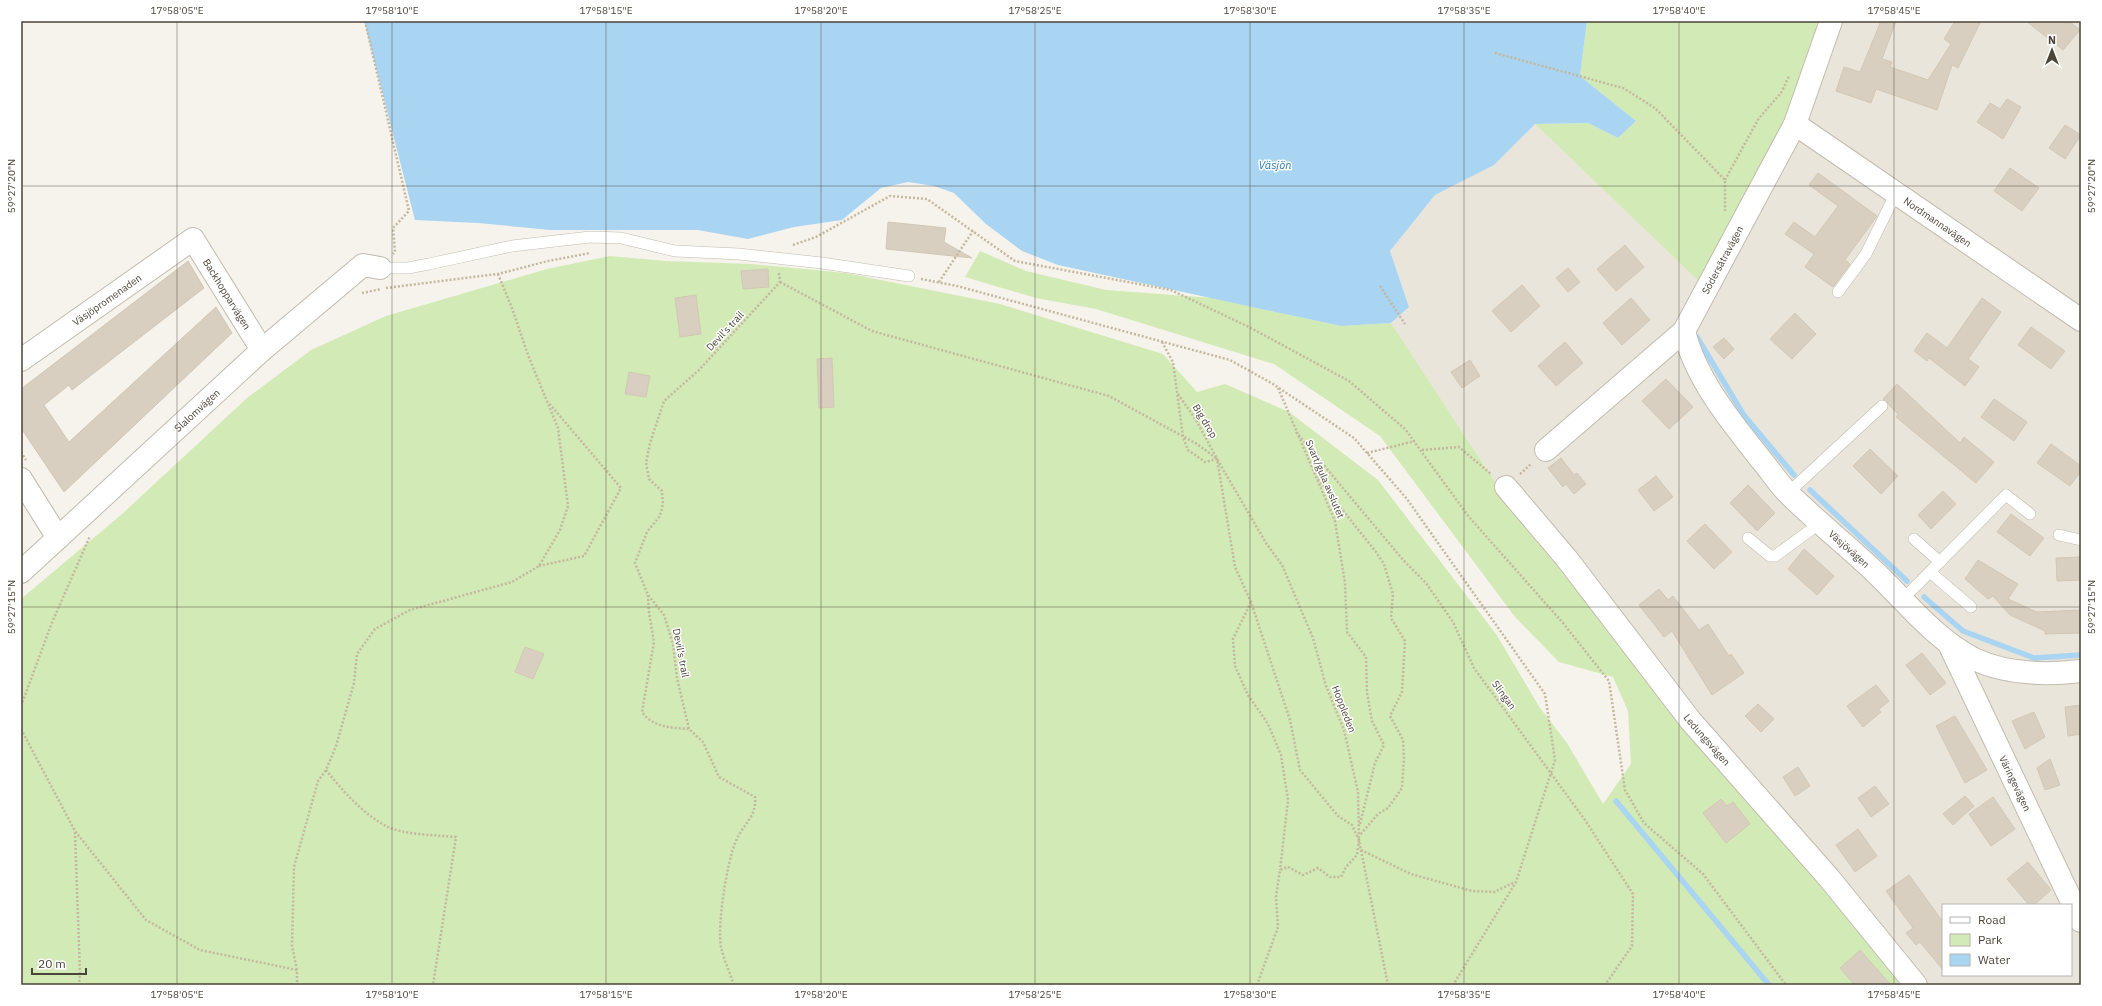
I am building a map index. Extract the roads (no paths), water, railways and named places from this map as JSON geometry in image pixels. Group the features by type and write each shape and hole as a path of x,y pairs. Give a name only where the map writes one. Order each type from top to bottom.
{"street":[{"name":"Södersätravägen","path":"1546,450 1684,331 1795,124 1831,21"},
{"name":"Nordmannavägen","path":"1795,124 2081,320"},
{"name":"Backhopparvägen","path":"192,239 262,350"},
{"name":"Väsjöpromenaden","path":"21,360 192,239"},
{"name":"Slalomvägen","path":"21,572 262,350 363,265 380,268"},
{"name":"Väsjövägen","path":"1684,331 1689,352 1700,372 1736,426 1788,493 1950,646 1976,660 2003,668 2056,674 2081,671"},
{"path":"21,479 58,538"},
{"name":"Ledungsvägen","path":"1506,487 1567,559 1690,720 1829,878 1916,985"},
{"name":"Väringevägen","path":"1950,646 2081,921"}],"lane":[{"path":"1838,292 1866,254 1896,193"},
{"path":"380,268 408,268 512,246 598,238 621,238 675,251 739,254 822,263 909,276"},
{"path":"1788,493 1882,406"},
{"path":"1903,600 2006,495 2030,514"},
{"path":"1748,538 1770,556 1776,556 1820,523"},
{"path":"2059,535 2081,540"},
{"path":"1914,539 1940,562"},
{"path":"1930,572 1971,607"}],"water":[{"name":"Väsjön","path":"364,21 1587,21 1580,76 1636,121 1618,138 1588,123 1535,124 1494,165 1435,195 1390,251 1409,307 1391,323 1341,326 1058,265 1022,251 986,224 954,193 934,186 908,182 881,188 842,220 794,227 748,239 698,230 550,230 478,223 415,220"}],"waterway":[{"path":"1697,337 1743,414 1794,475"},
{"path":"1810,490 1907,581"},
{"path":"1924,597 1963,631 2034,658 2081,655"},
{"path":"1616,801 1769,985"}]}
